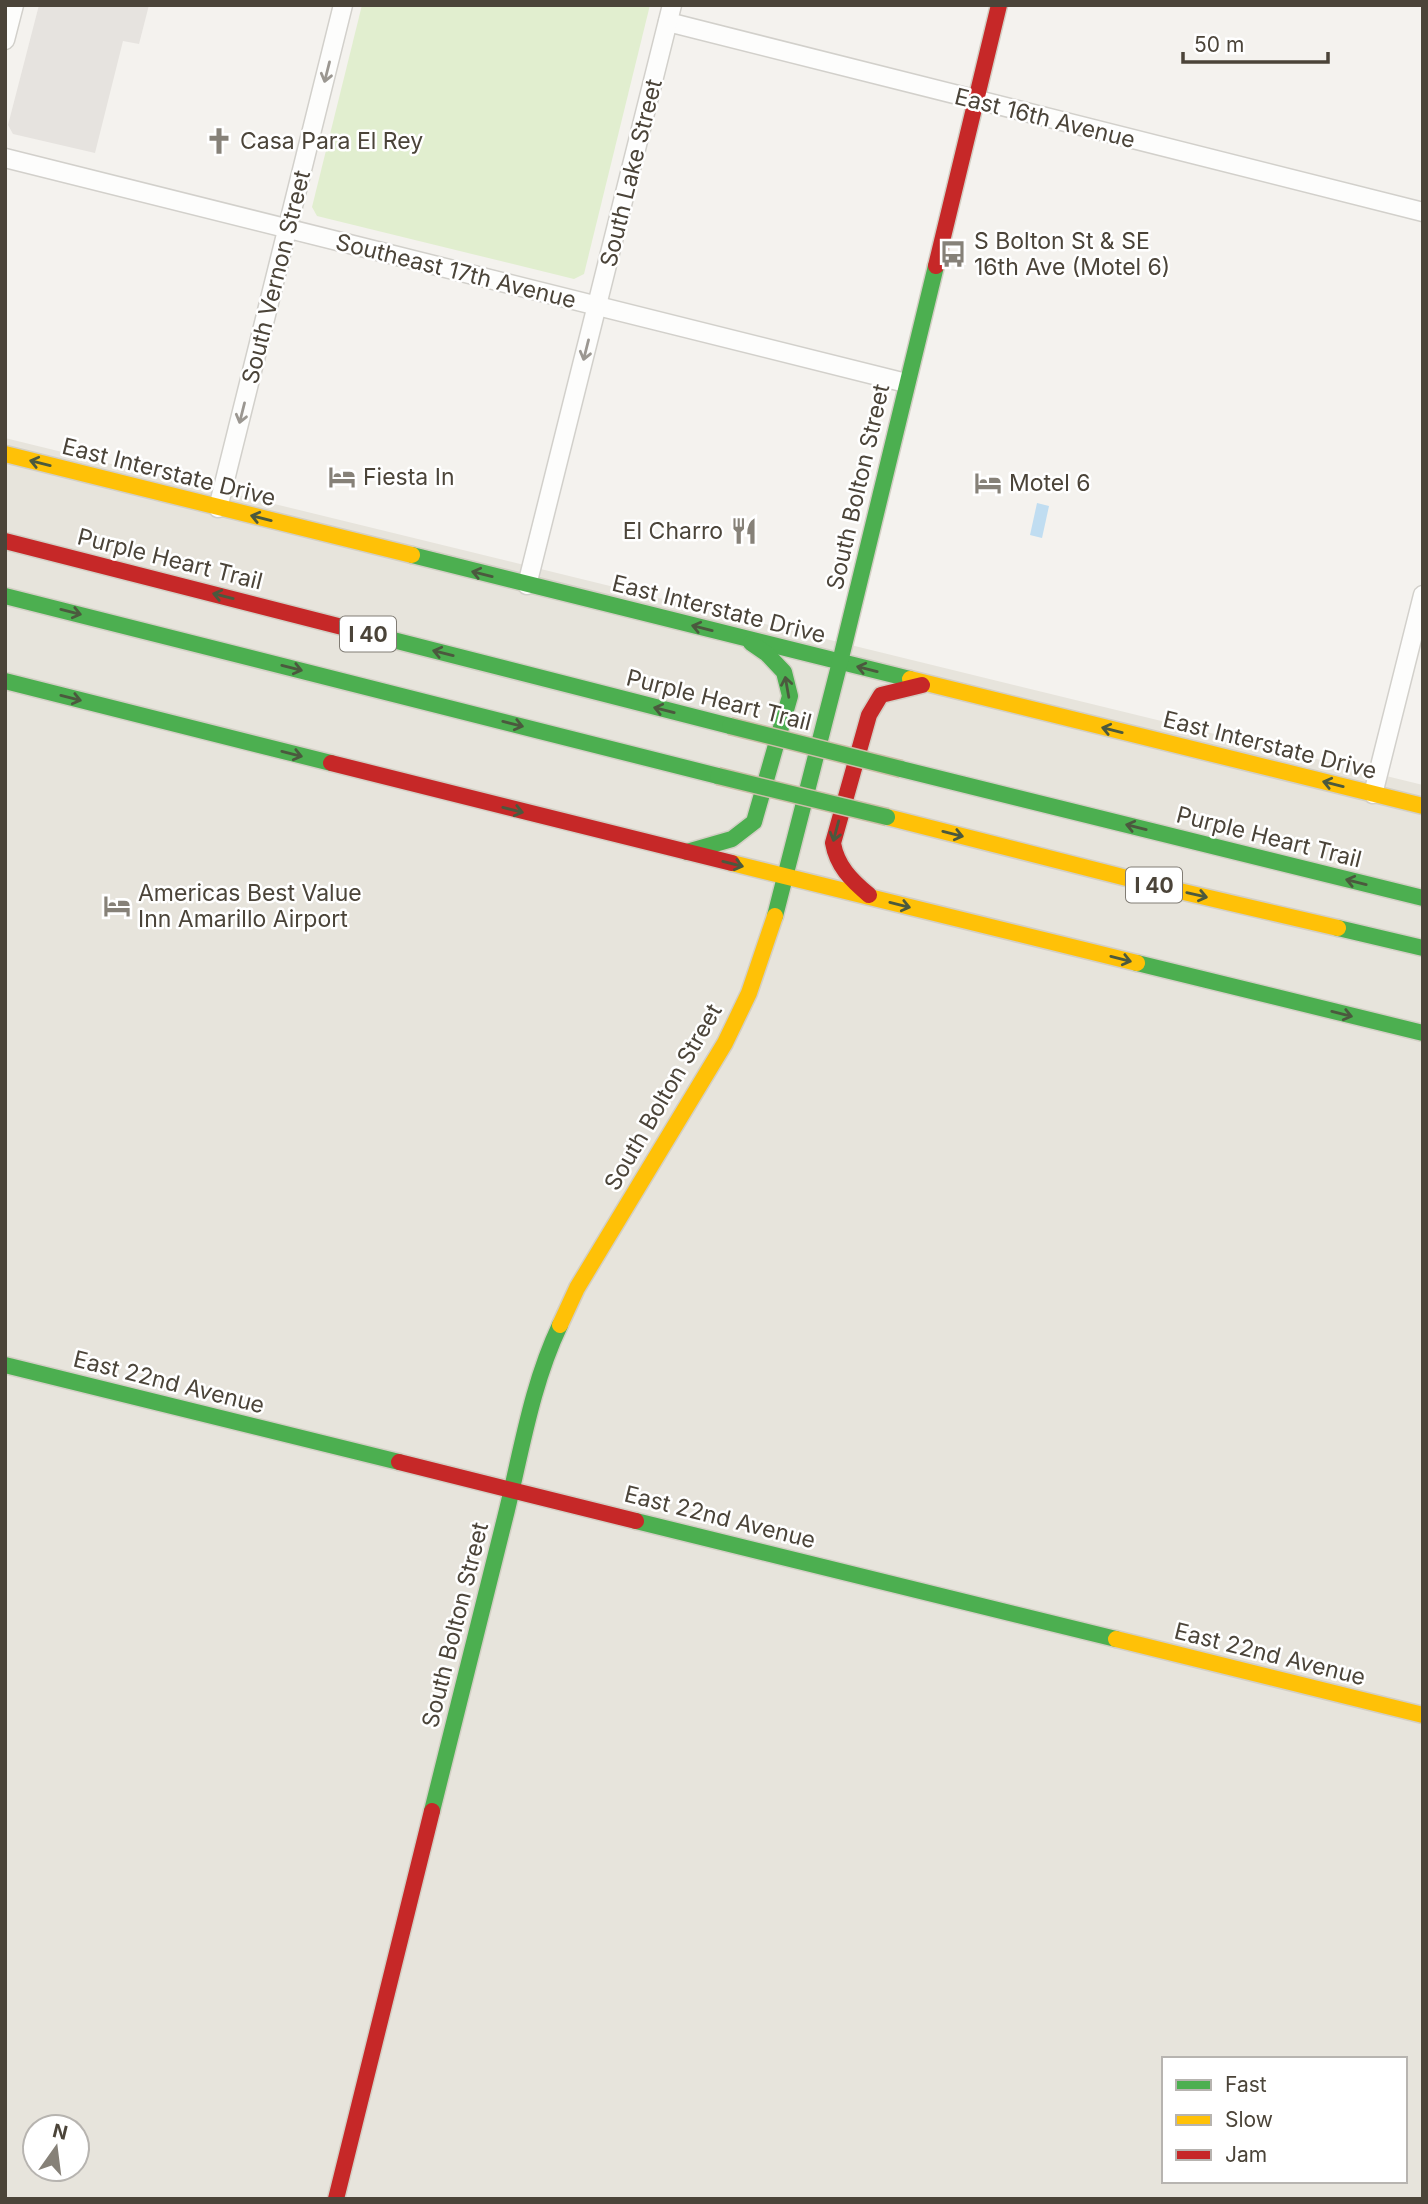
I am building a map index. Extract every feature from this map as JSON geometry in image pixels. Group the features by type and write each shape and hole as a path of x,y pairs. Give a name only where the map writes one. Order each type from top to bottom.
{"main road":[{"name":"South Bolton Street","path":"336,2199 530,1407 550,1346 577,1288 725,1043 761,961 786,878 840,662 999,5"},
{"name":"East Interstate Drive","path":"5,454 1423,806"},
{"name":"Purple Heart Trail","path":"5,541 730,726 1423,898"},
{"name":"I 40","path":"5,596 1158,886 1423,948"},
{"path":"686,852 732,839 754,822 790,696 784,672 767,653 746,639"},
{"path":"5,681 786,878 1423,1033"},
{"path":"873,898 850,880 835,859 833,843 869,715 881,695 926,684"},
{"name":"East 22nd Avenue","path":"5,1365 1423,1715"}],"street":[{"path":"5,40 14,5"},
{"name":"South Vernon Street","path":"218,508 343,5"},
{"name":"East 16th Avenue","path":"670,14 976,100 1423,212"},
{"name":"South Lake Street","path":"527,585 670,14"},
{"name":"Southeast 17th Avenue","path":"5,158 906,383"},
{"path":"1373,794 1423,595"}],"shaded area":[{"path":"39,5 149,5 139,44 123,41 95,153 13,134 8,125"},
{"path":"5,438 1423,785 1423,2199 5,2199"}],"green space":[{"path":"362,5 650,5 584,274 574,279 317,216 312,207"}],"water":[{"path":"1037,503 1049,506 1042,538 1030,535"}],"traffic: fast":[{"path":"775,916 936,266"},
{"path":"412,555 910,679"},
{"path":"5,596 718,776"},
{"path":"346,628 730,726"},
{"path":"687,852 732,839 754,822 790,696 784,672 767,654 751,643"},
{"path":"5,681 331,763"},
{"path":"730,726 901,769"},
{"path":"901,769 1423,898"},
{"path":"718,776 887,817"},
{"path":"1338,928 1423,948"},
{"path":"1137,963 1423,1033"},
{"path":"432,1811 529,1416 542,1370 560,1325"},
{"path":"5,1365 399,1462"},
{"path":"636,1521 1116,1639"}],"traffic: slow":[{"path":"5,454 412,555"},
{"path":"910,679 1423,806"},
{"path":"887,817 1158,886 1338,928"},
{"path":"732,863 1137,963"},
{"path":"560,1325 577,1288 725,1043 749,993 775,916"},
{"path":"1116,1639 1423,1715"}],"traffic: jam":[{"path":"936,266 999,5"},
{"path":"5,541 346,628"},
{"path":"869,895 846,872 833,843 869,715 881,695 922,685"},
{"path":"331,763 732,863"},
{"path":"399,1462 636,1521"},
{"path":"336,2199 432,1811"}],"place":[{"name":"Casa Para El Rey","path":"219,141"},
{"name":"S Bolton St & SE 16th Ave (Motel 6)","path":"953,254"},
{"name":"Fiesta In","path":"342,477"},
{"name":"Motel 6","path":"988,483"},
{"name":"El Charro","path":"744,531"},
{"name":"Americas Best Value Inn Amarillo Airport","path":"117,906"}]}
